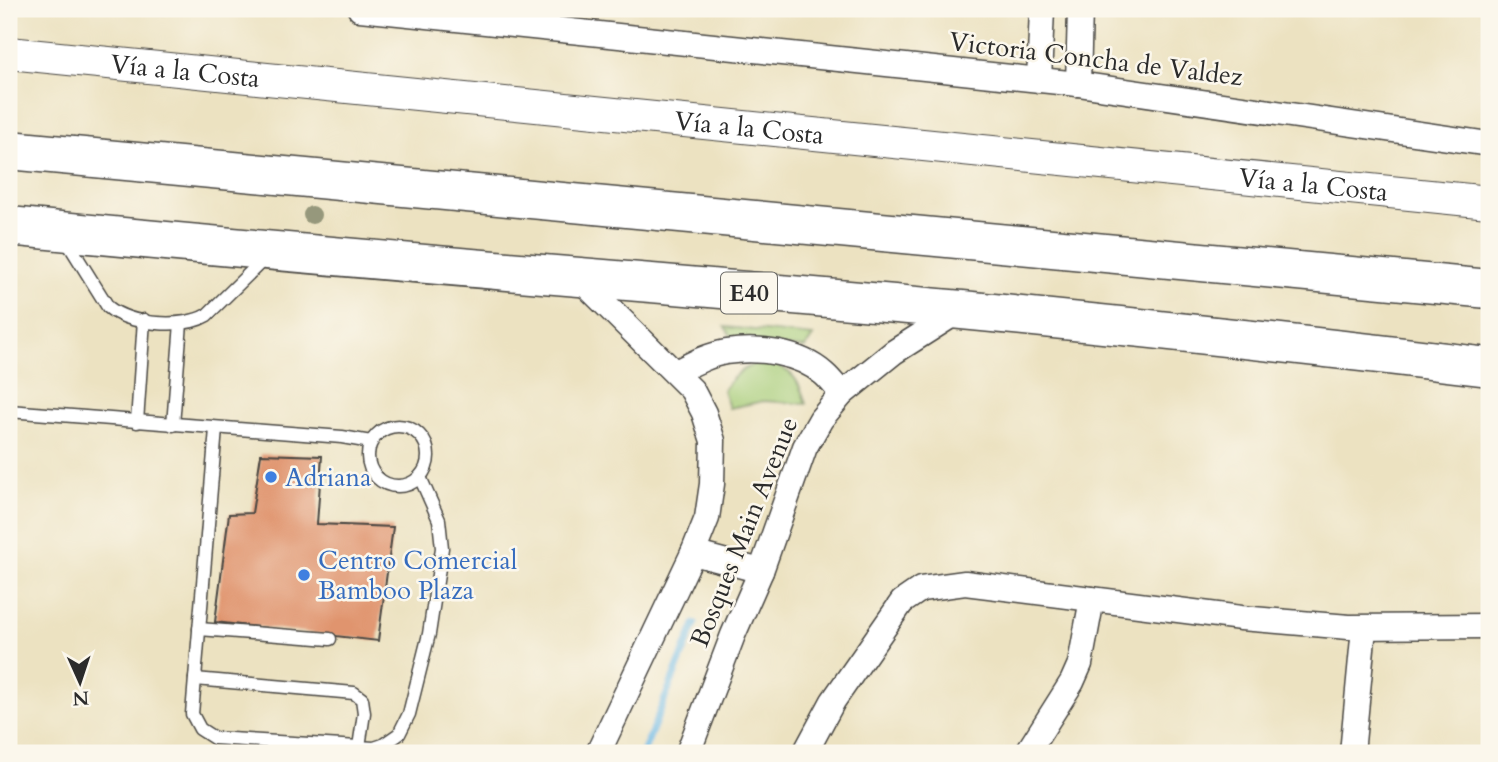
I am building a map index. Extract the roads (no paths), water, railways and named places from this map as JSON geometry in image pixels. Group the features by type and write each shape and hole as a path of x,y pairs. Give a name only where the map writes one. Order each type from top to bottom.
{"highway":[{"path":"9,150 1489,289"},
{"name":"E40","path":"9,226 580,279 960,310 1278,342 1489,367"}],"street":[{"name":"Victoria Concha de Valdez","path":"360,9 413,11 1078,84 1489,144"},
{"path":"1039,80 1042,9"},
{"path":"1078,84 1080,9"},
{"name":"Vía a la Costa","path":"9,53 1489,202"},
{"name":"Bosques Main Avenue","path":"580,279 692,390 704,413 713,441 712,484 707,518 598,753"},
{"name":"Bosques Main Avenue","path":"688,753 733,635 761,571 805,447 821,419 842,394 894,352 960,310"},
{"path":"676,372 698,360 726,352 762,350 794,357 813,367 822,372 842,394"},
{"path":"693,553 761,571"},
{"path":"805,753 833,701 891,617 902,602 921,589 965,583 1241,618 1364,628 1489,626"},
{"path":"1027,753 1072,682 1080,664 1092,599"},
{"path":"1352,753 1364,628"}],"lane":[{"path":"61,231 108,307 118,315 144,320 195,322 207,315 272,251"},
{"path":"137,422 144,320"},
{"path":"173,425 181,323"},
{"path":"9,411 216,429 342,436 371,442"},
{"path":"391,426 404,426 416,432 424,441 428,453 427,467 420,477 405,486 387,485 373,475 367,459 371,442 379,432 391,426"},
{"path":"216,429 192,714 200,729 214,738 374,748 383,746 399,734 409,714 429,634 442,548 439,520 420,477"},
{"path":"199,629 330,639"},
{"path":"195,679 354,693 362,699 364,713 359,747"}],"waterway":[{"path":"643,753 695,624"}],"place":[{"name":"Adriana","path":"271,477"},
{"name":"Centro Comercial Bamboo Plaza","path":"304,575"}]}
